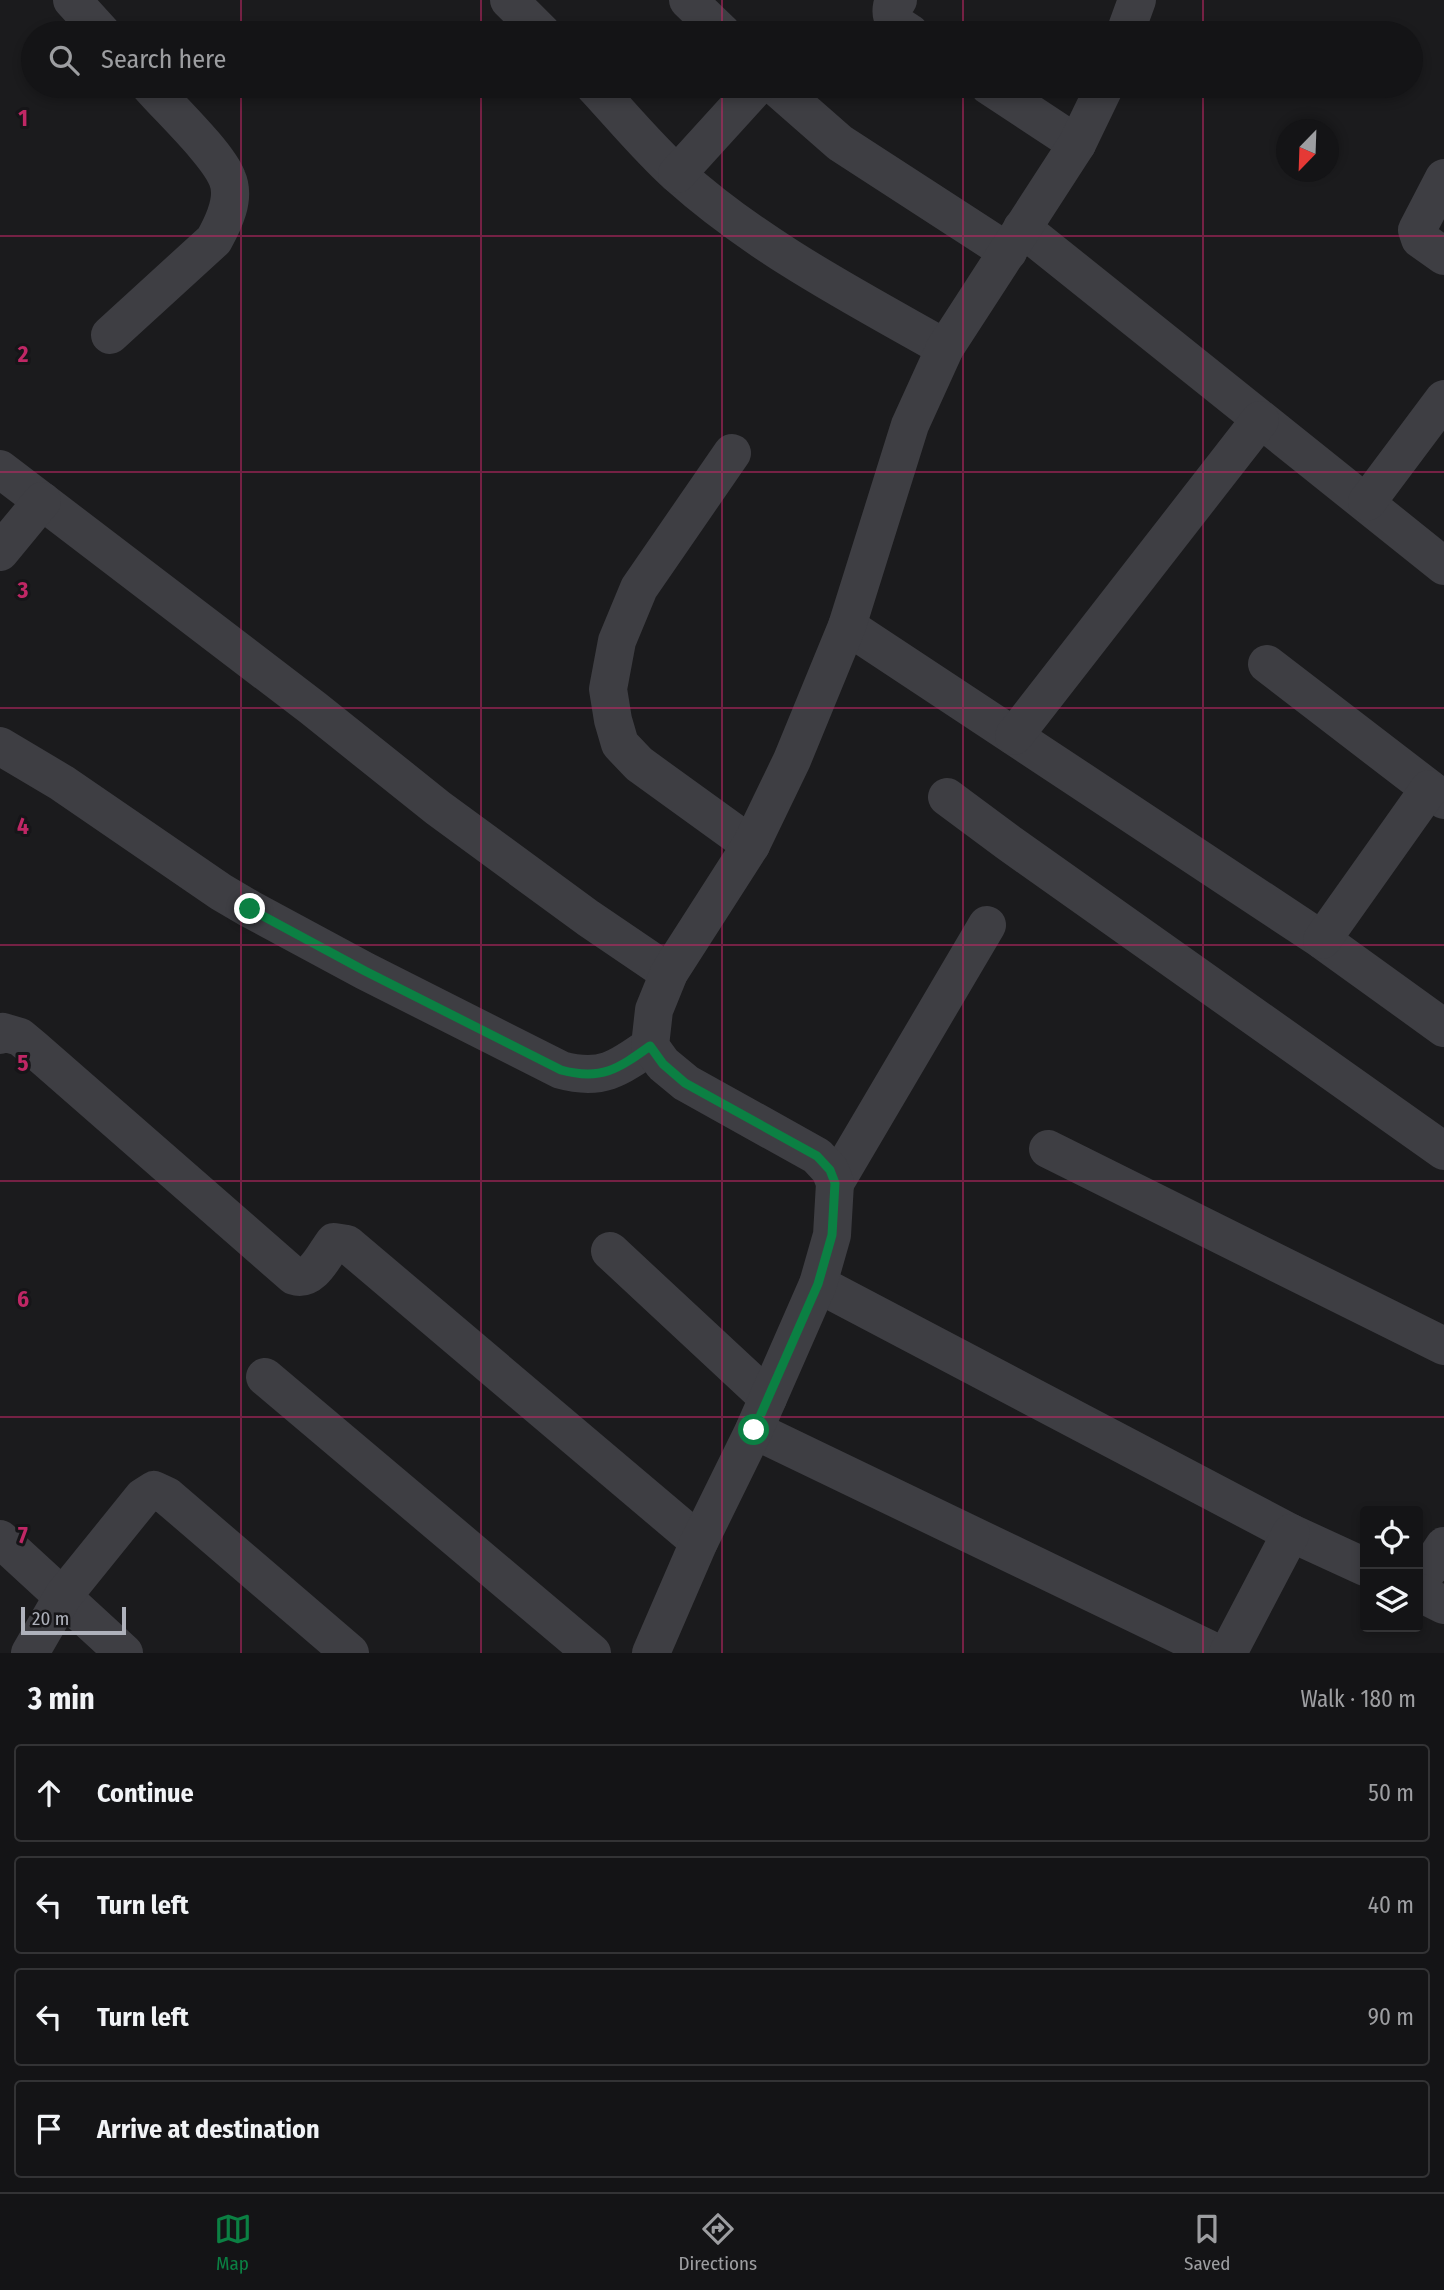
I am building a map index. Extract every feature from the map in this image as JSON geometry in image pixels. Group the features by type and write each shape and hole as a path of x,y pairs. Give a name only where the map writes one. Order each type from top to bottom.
{"street":[{"path":"72,0 91,21"},
{"path":"509,0 530,21"},
{"path":"688,0 710,21"},
{"path":"894,21 891,16 892,6 898,0"},
{"path":"1129,21 1137,0"},
{"path":"110,335 214,240 223,224 230,198 228,179 218,162 161,98"},
{"path":"605,98 677,174 757,236 945,348"},
{"path":"677,174 746,98"},
{"path":"788,98 840,144 1015,240 1260,420 1367,502 1444,566"},
{"path":"1007,98 1077,145"},
{"path":"651,1653 818,1284 832,1235 835,1183 830,1170 817,1156 685,1083 663,1064 650,1046 654,1010 669,973 751,845 792,760 847,626 910,425 945,348 1077,145 1099,98"},
{"path":"1444,178 1417,230 1420,239 1444,256"},
{"path":"1367,502 1444,400"},
{"path":"1014,736 1260,420"},
{"path":"732,453 639,588 617,641 608,689 620,744 639,764 751,845"},
{"path":"0,469 438,807 669,973"},
{"path":"0,552 42,501"},
{"path":"847,626 1322,940 1444,1028"},
{"path":"1267,664 1436,795 1322,940"},
{"path":"0,746 62,782 221,892 250,909 365,971 561,1070 598,1075 620,1068 650,1046"},
{"path":"947,797 1009,844 1444,1151"},
{"path":"835,1183 987,925"},
{"path":"0,1034 10,1032 32,1046 294,1276 309,1276 334,1242 348,1244 699,1542"},
{"path":"1048,1149 1444,1346"},
{"path":"610,1251 761,1414 1217,1653"},
{"path":"818,1284 1291,1533 1360,1565"},
{"path":"265,1377 592,1653"},
{"path":"30,1653 63,1596 150,1491 159,1491 350,1653"},
{"path":"1228,1653 1291,1533"},
{"path":"0,1539 124,1653"},
{"path":"1423,1578 1444,1546"},
{"path":"1423,1594 1444,1605"}],"route":[{"path":"250,909 365,971 561,1070 598,1075 620,1068 650,1046 663,1064 685,1083 817,1156 825,1164 835,1183 832,1235 818,1284 754,1430"}]}
